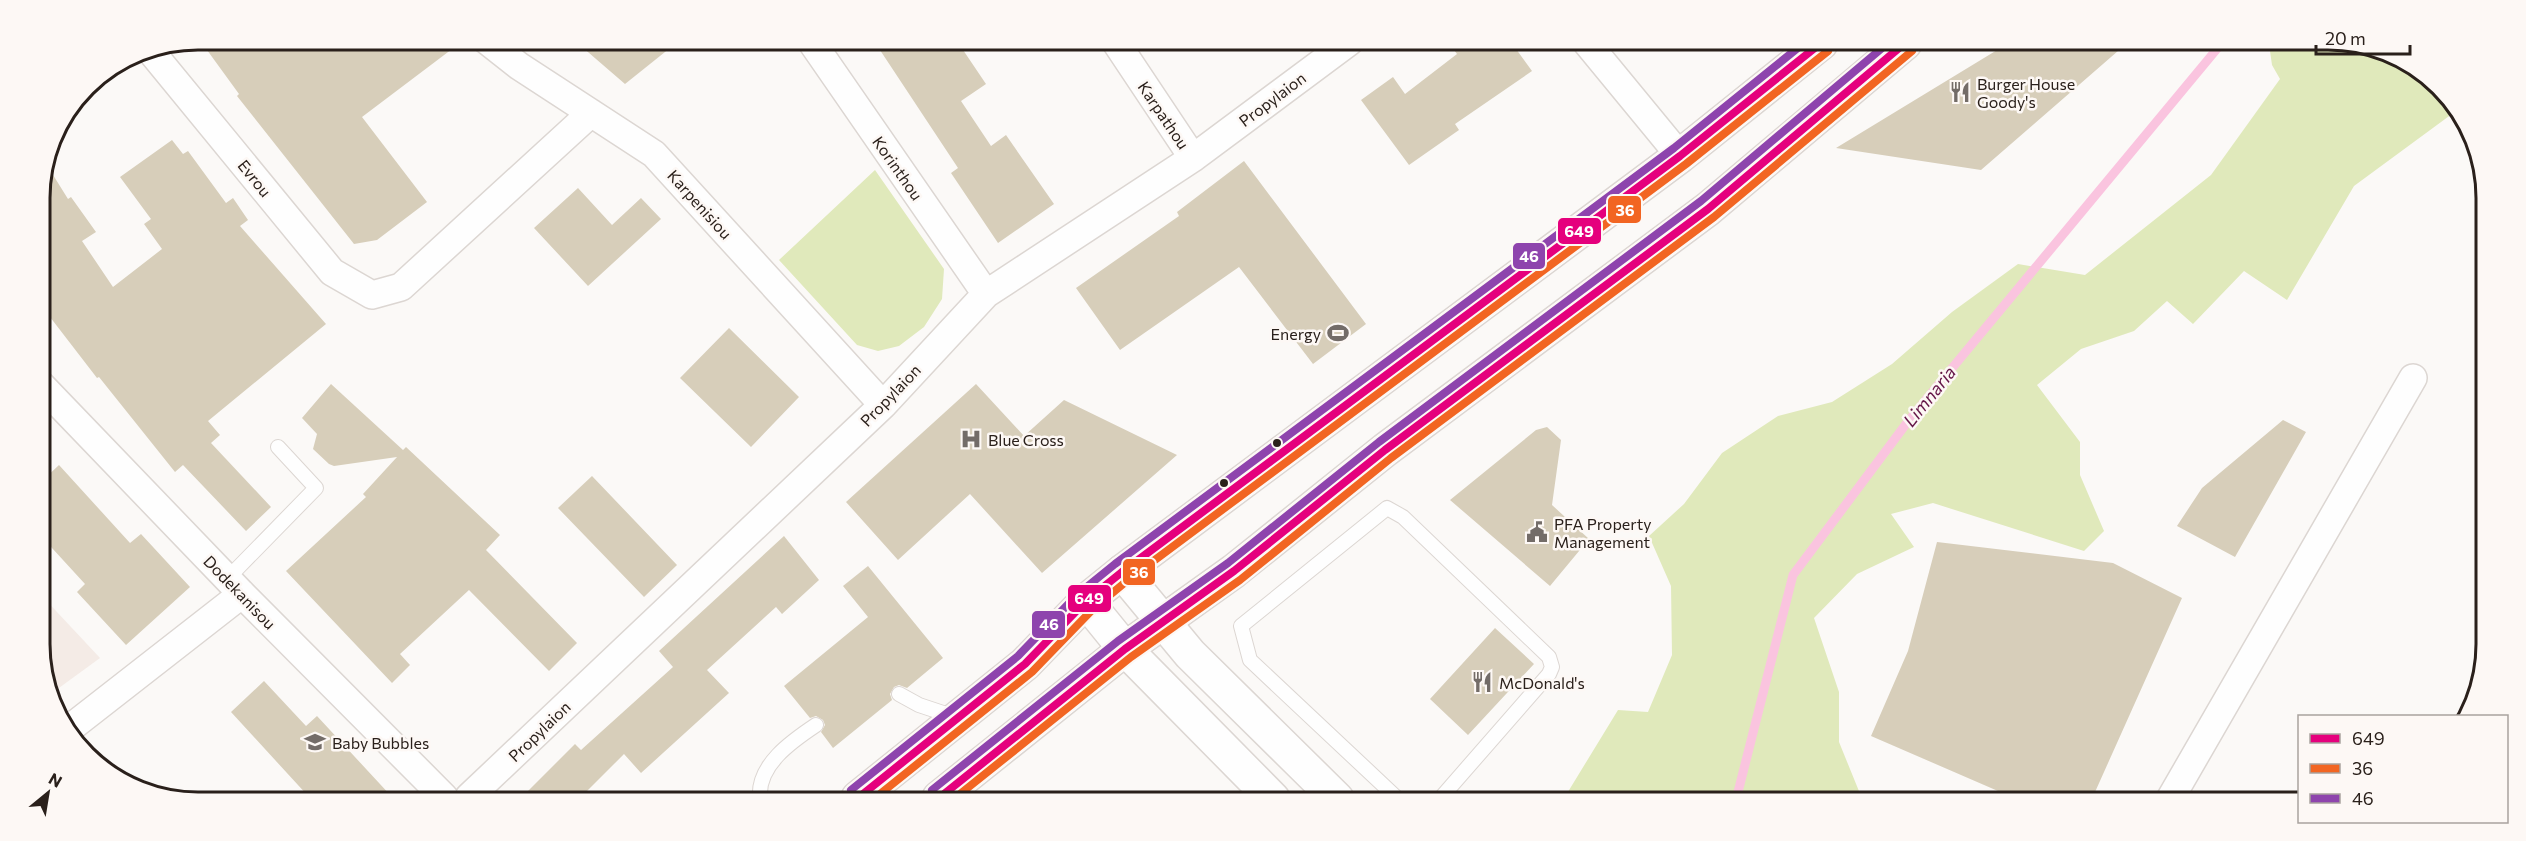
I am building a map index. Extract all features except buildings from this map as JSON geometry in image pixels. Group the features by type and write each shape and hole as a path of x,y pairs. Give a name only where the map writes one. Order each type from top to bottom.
{"main road":[{"path":"866,792 1025,664 1086,601 1122,572 1680,156 1812,50"},
{"path":"947,792 1125,648 1234,572 1385,450 1708,209 1897,50"},
{"path":"1122,572 1190,654 1329,791"},
{"path":"1086,601 1125,648 1267,792"}],"street":[{"name":"Karpenisiou","path":"499,50 519,66 654,154 883,405"},
{"name":"Korinthou","path":"818,50 986,294"},
{"name":"Karpathou","path":"1121,50 1193,158"},
{"name":"Propylaion","path":"475,792 883,405 986,294 1193,158 1338,50"},
{"path":"1594,50 1680,156"},
{"name":"Evrou","path":"155,56 332,272 372,295 401,287 591,112"},
{"path":"2175,791 2413,378"},
{"name":"Dodekanisou","path":"50,394 234,586 439,792"},
{"path":"74,725 234,586"}],"lane":[{"path":"234,586 316,488 278,447"},
{"path":"1389,791 1250,660 1240,626 1387,507 1403,517 1549,657 1552,667 1549,674 1446,791"},
{"path":"899,694 919,705 957,718"},
{"path":"761,792 767,768 791,742 816,724"}],"shaded area":[{"path":"50,605 100,658 57,690 50,653"}],"green space":[{"path":"2270,50 2328,50 2367,55 2402,69 2418,80 2433,93 2451,115 2354,186 2287,300 2244,271 2193,324 2167,301 2134,331 2081,349 2037,385 2080,442 2080,475 2104,531 2084,551 1933,503 1891,514 1914,547 1857,574 1814,618 1839,692 1839,742 1859,791 1568,791 1618,710 1648,712 1672,655 1671,586 1649,536 1684,504 1722,453 1778,416 1832,402 1892,364 1952,312 2018,264 2085,275 2211,175 2280,79 2272,65"},
{"path":"875,170 944,269 942,299 924,327 899,346 878,351 857,345 779,260"}],"waterway":[{"name":"Limnaria","path":"1738,791 1793,575 1909,420 2216,50"}],"transit line":[{"name":"46","path":"851,790 1018,656 1078,594 1115,564 1674,148 1795,50"},
{"name":"649","path":"866,792 1025,664 1086,601 1122,572 1680,156 1812,50"},
{"name":"46","path":"932,790 1118,641 1228,563 1379,442 1701,201 1880,50"},
{"name":"649","path":"947,792 1125,649 1234,571 1385,450 1708,209 1897,50"},
{"name":"36","path":"883,792 1032,672 1093,609 1128,580 1686,164 1828,51"},
{"name":"36","path":"963,792 1131,657 1240,580 1391,458 1714,217 1912,51"}],"place":[{"name":"Burger House Goody's","path":"1960,92"},
{"name":"Energy","path":"1338,333"},
{"name":"Blue Cross","path":"971,439"},
{"name":"PFA Property Management","path":"1537,532"},
{"name":"McDonald's","path":"1482,682"},
{"name":"Baby Bubbles","path":"315,742"}]}
